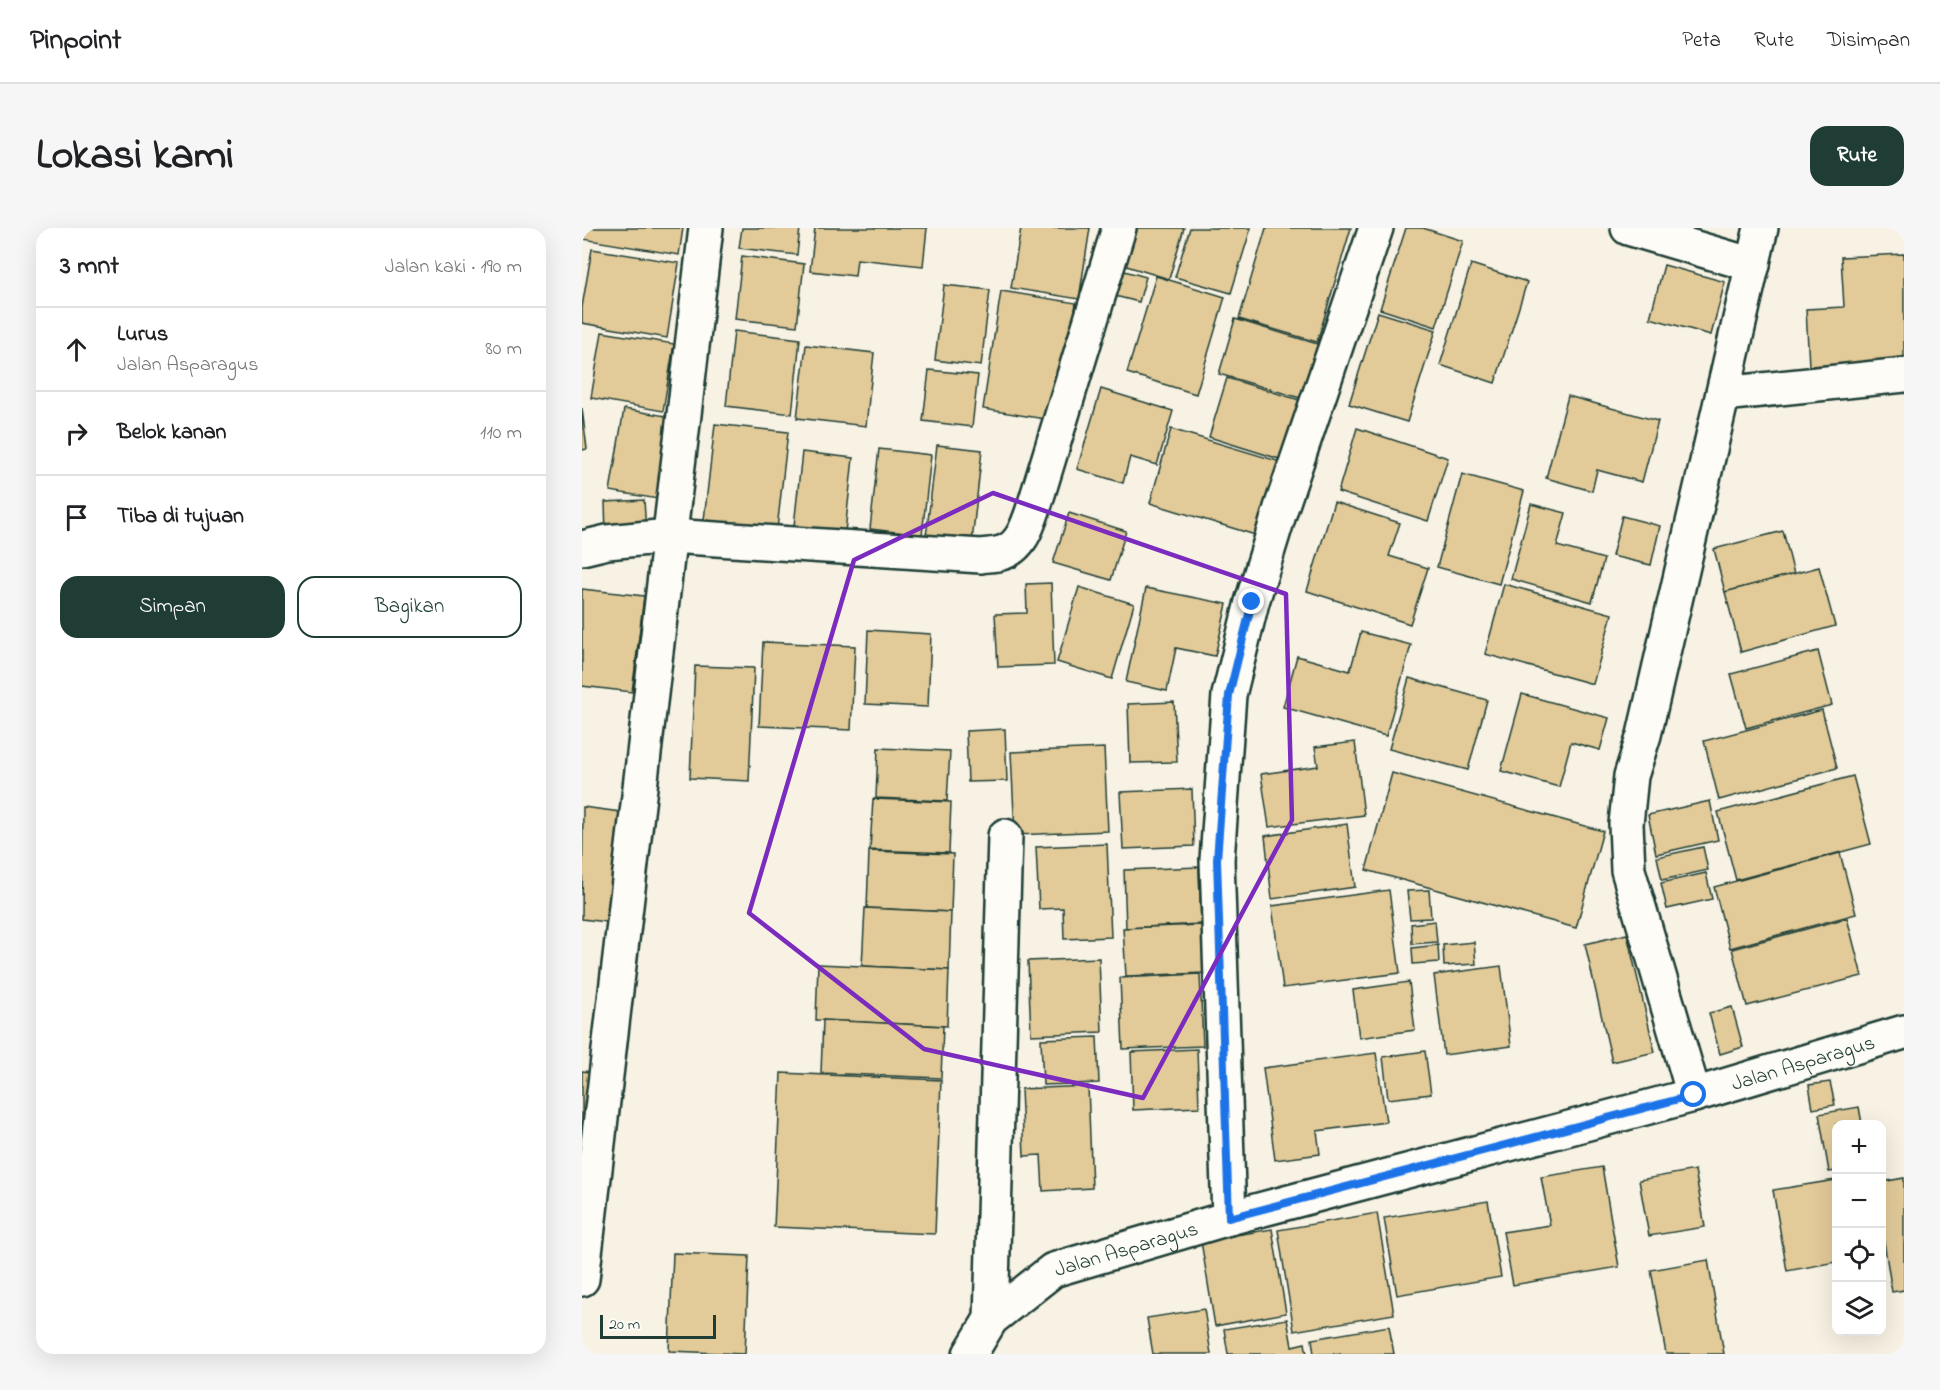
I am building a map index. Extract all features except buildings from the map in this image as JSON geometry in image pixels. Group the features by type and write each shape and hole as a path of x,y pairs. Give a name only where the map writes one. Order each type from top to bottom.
{"street":[{"path":"582,1279 706,228"},
{"path":"582,548 607,542 669,536 981,556 1000,554 1015,547 1029,525 1119,228"},
{"path":"1229,1218 1217,860 1229,695 1252,602 1281,508 1376,228"},
{"path":"1628,228 1753,265"},
{"path":"1694,1095 1628,870 1626,824 1631,776 1644,735 1761,228"},
{"path":"1723,394 1904,375"},
{"path":"991,1319 1005,836"},
{"name":"Jalan Asparagus","path":"970,1354 991,1319 1053,1270 1229,1218 1694,1095 1904,1032"}],"highlighted area":[{"path":"993,493 1286,594 1292,820 1143,1098 924,1049 749,913 854,560"}],"route":[{"path":"1252,602 1229,695 1217,860 1229,1218 1694,1095"}]}
